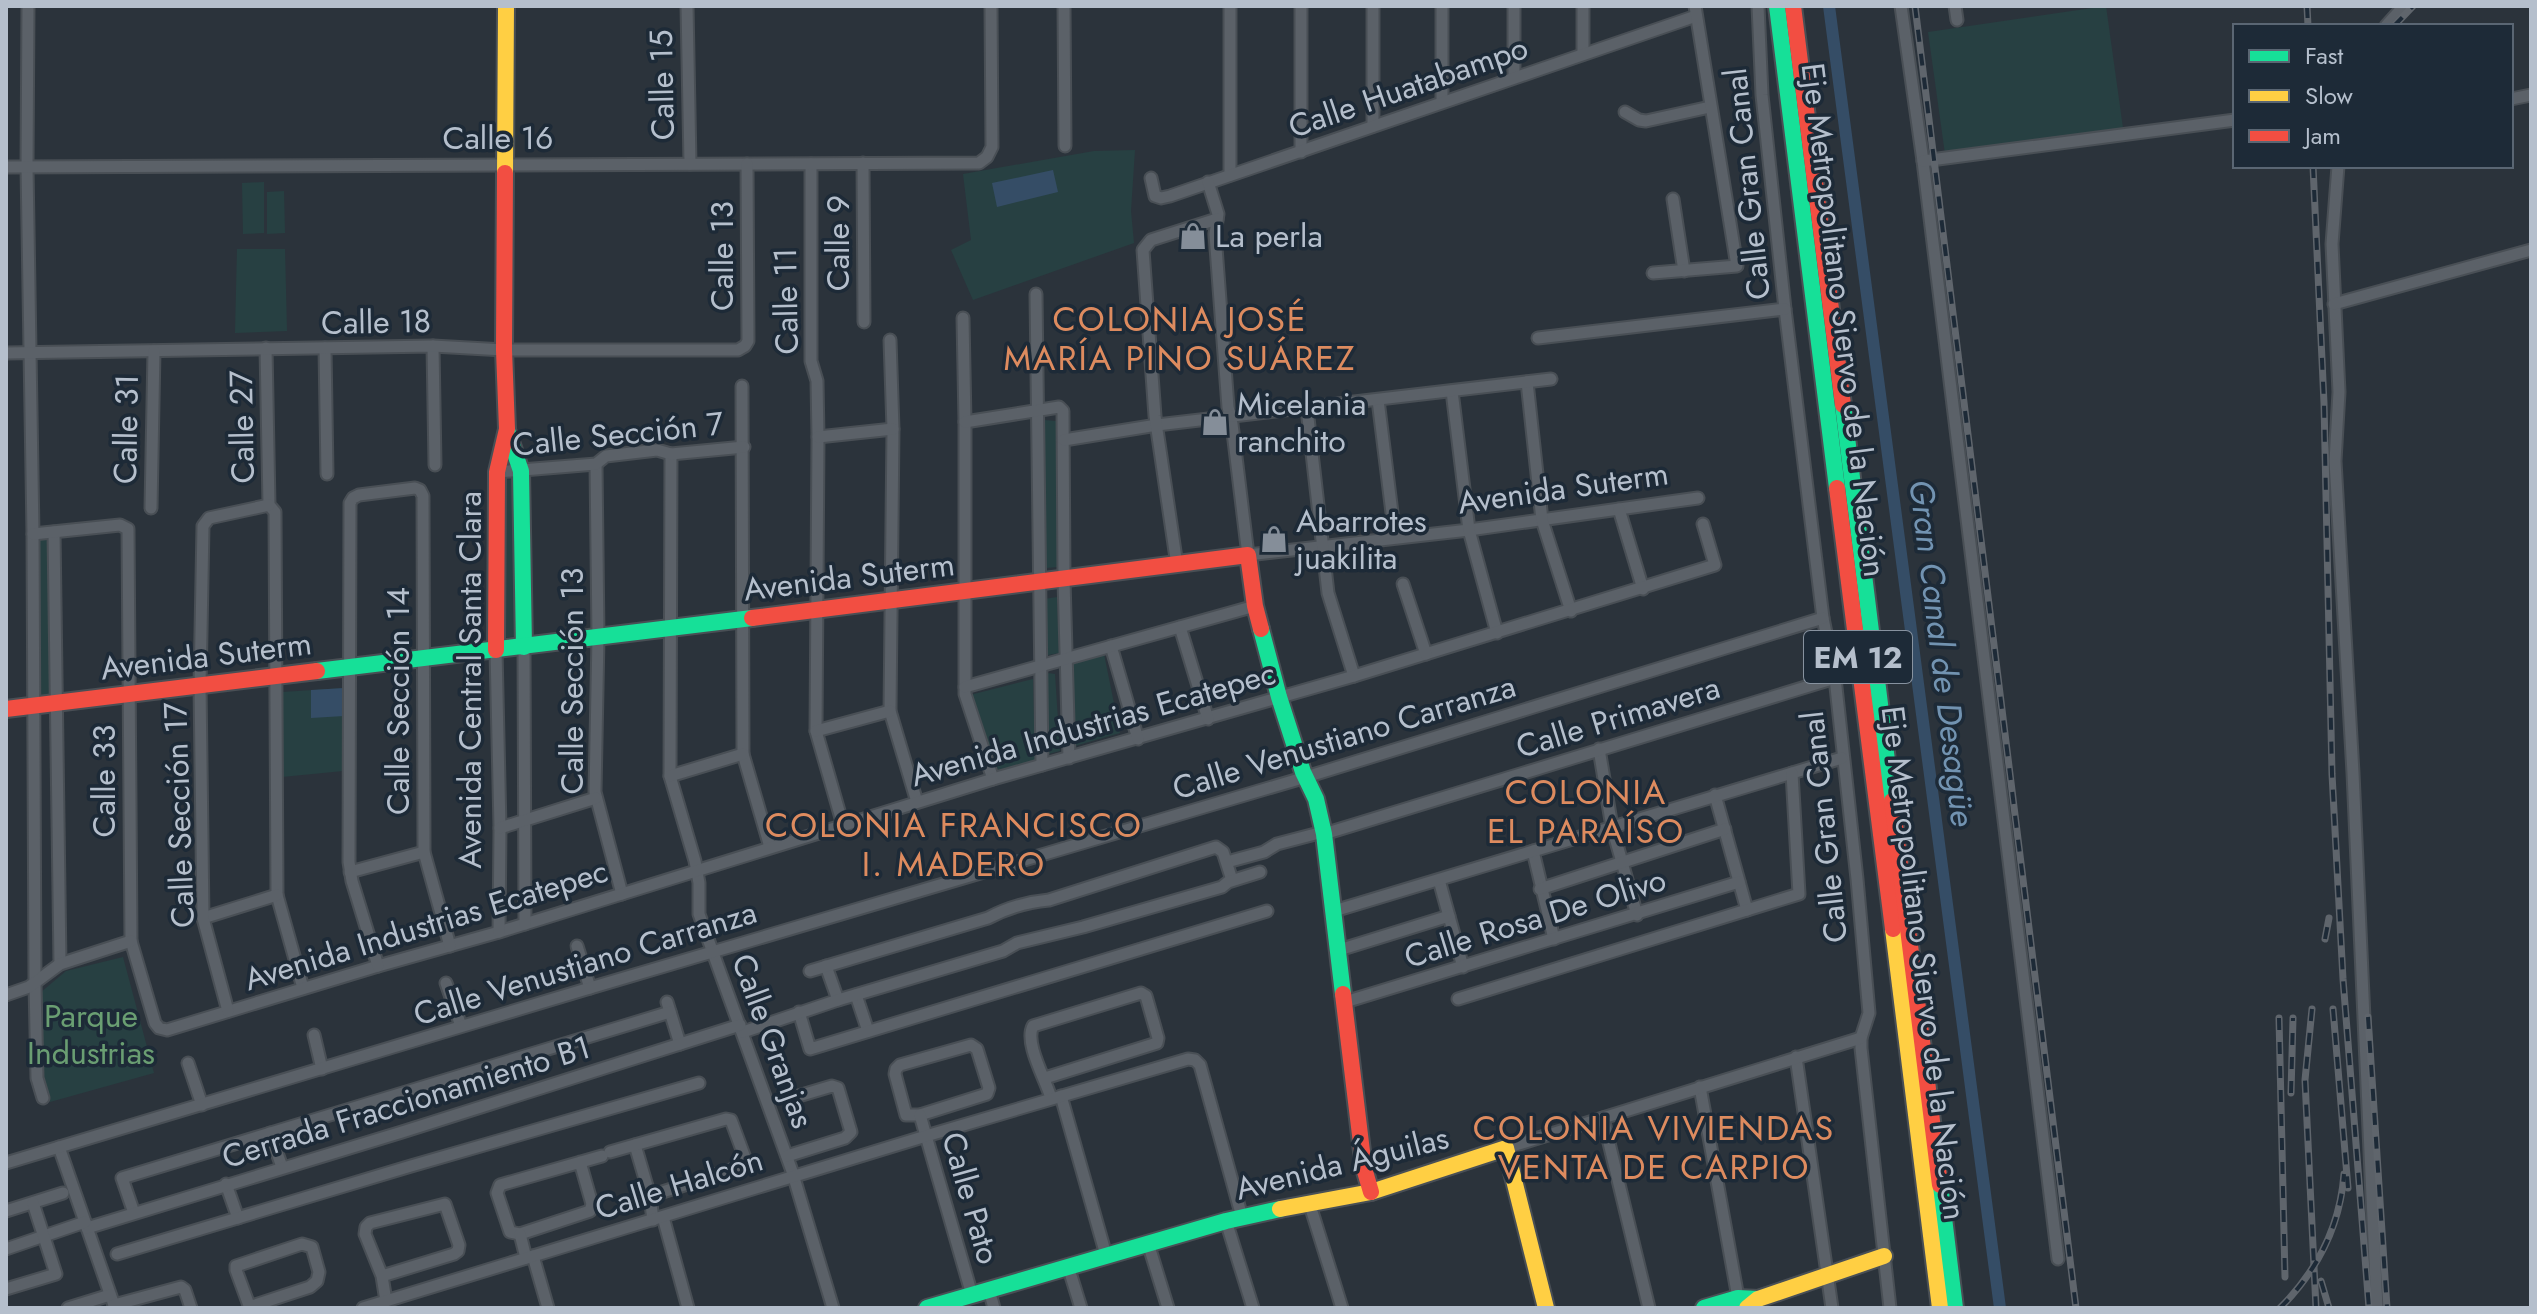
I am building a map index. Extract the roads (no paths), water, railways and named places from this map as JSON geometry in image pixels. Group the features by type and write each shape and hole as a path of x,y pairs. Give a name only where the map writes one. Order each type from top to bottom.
{"main road":[{"name":"Avenida Central Santa Clara","path":"496,650 497,472 507,429 504,350 506,6"},
{"name":"Eje Metropolitano Siervo de la Nación","path":"1777,6 1940,1308"},
{"name":"Eje Metropolitano Siervo de la Nación","path":"1793,6 1955,1308"},
{"name":"Avenida Central Santa Clara","path":"507,429 521,471 524,647"},
{"name":"Avenida Suterm","path":"6,709 1248,555"},
{"path":"1248,555 1255,606 1279,697 1316,799 1324,833 1364,1168 1371,1192"},
{"path":"1506,1148 1546,1308"},
{"name":"Avenida Águilas","path":"927,1308 1234,1219 1371,1192 1506,1148"},
{"path":"1704,1308 1746,1303 1884,1256"}],"street":[{"path":"28,6 35,984 37,1078 43,1098"},
{"name":"Calle 15","path":"687,6 690,164"},
{"name":"Calle 16","path":"6,167 967,165 979,163 987,157 992,147 991,6"},
{"path":"1064,6 1065,146"},
{"path":"1230,6 1230,175"},
{"path":"1301,6 1301,152"},
{"path":"1373,6 1373,126"},
{"path":"1442,6 1442,102"},
{"path":"1514,6 1514,77"},
{"path":"1583,6 1583,54"},
{"name":"Calle Gran Canal","path":"1758,6 1762,95 1785,309 1823,618 1835,678 1857,879 1869,1013 1861,1038 1890,1308"},
{"path":"1901,6 1923,161 2058,1259"},
{"path":"1955,6 1957,20"},
{"path":"2388,24 2404,6"},
{"path":"1653,273 1737,266 1696,11"},
{"name":"Calle Huatabampo","path":"1151,178 1153,194 1158,198 1583,54 1696,11"},
{"path":"1625,112 1646,121 1710,107"},
{"path":"1923,161 2233,120"},
{"name":"Calle 9","path":"863,163 864,322"},
{"name":"Calle 13","path":"745,346 748,341 747,164"},
{"name":"Calle 11","path":"811,164 811,361 817,381 818,437 816,731 843,825"},
{"path":"2338,168 2332,227 2339,392 2335,461 2377,1308"},
{"path":"1208,182 1217,209 1215,234 1228,407 1248,555"},
{"path":"1673,199 1684,271"},
{"path":"1177,565 1157,425 1143,250 1151,240 1217,219"},
{"path":"2334,304 2531,250"},
{"path":"1036,294 1042,765"},
{"path":"1538,338 1785,309"},
{"path":"963,318 965,687 966,699 993,779"},
{"path":"890,340 893,429 890,711 917,802"},
{"path":"433,346 435,465"},
{"name":"Calle 18","path":"6,353 433,346 504,350 738,350 745,346"},
{"name":"Calle 27","path":"266,348 269,505 275,512 277,895 303,988"},
{"path":"325,348 327,474"},
{"name":"Calle 31","path":"151,508 154,351"},
{"path":"1064,440 1157,425 1551,379"},
{"path":"1527,382 1542,520 1571,611"},
{"path":"742,386 743,754 770,847"},
{"path":"1452,391 1469,530 1497,633"},
{"path":"1378,400 1395,537"},
{"path":"965,422 1039,409 1062,409 1069,758"},
{"path":"1307,409 1328,593 1354,676"},
{"path":"818,437 893,429"},
{"name":"Calle Sección 7","path":"497,472 596,464 606,456 657,450 671,454 744,447"},
{"name":"Calle Granjas","path":"671,454 670,776 697,871 699,914 794,1176 833,1308"},
{"name":"Calle Sección 13","path":"596,464 596,798 622,894"},
{"name":"Calle Sección 14","path":"351,667 350,503 359,495 415,488 422,492 424,852 450,946"},
{"name":"Avenida Suterm","path":"1248,555 1469,530 1698,498"},
{"name":"Calle Sección 17","path":"228,1011 203,918 200,685 203,526 206,520 269,505"},
{"path":"1619,509 1643,589"},
{"name":"Avenida Industrias Ecatepec","path":"131,941 155,1023 167,1030 499,932 993,779 1208,719 1643,589 1715,565 1703,524"},
{"name":"Calle 33","path":"54,532 120,525 126,526 129,532 131,941"},
{"path":"33,534 54,532 60,964"},
{"path":"1403,584 1426,654"},
{"path":"965,687 1255,606"},
{"name":"Calle Venustiano Carranza","path":"6,1163 1306,777 1823,618"},
{"path":"1180,627 1208,719"},
{"path":"1111,646 1138,739"},
{"name":"Avenida Central Santa Clara","path":"524,647 525,924"},
{"name":"Avenida Central Santa Clara","path":"496,650 499,932"},
{"path":"351,667 350,872 378,966"},
{"name":"Calle Primavera","path":"1227,862 1264,852 1277,844 1324,833 1835,678"},
{"path":"816,731 890,711"},
{"path":"1599,749 1612,827 1637,915"},
{"path":"670,776 743,754"},
{"path":"1334,911 1842,758"},
{"name":"Calle Rosa De Olivo","path":"1458,999 1799,894 1792,773"},
{"path":"1715,795 1747,910"},
{"path":"500,828 596,798"},
{"path":"1540,889 1725,829"},
{"path":"810,971 1216,847 1222,850 1232,880"},
{"path":"1533,851 1554,939"},
{"path":"350,872 424,852"},
{"name":"Cerrada Fraccionamiento B1","path":"6,1249 431,1124 680,1044 1003,951 1017,943 1222,887 1232,880 1260,872"},
{"path":"1439,880 1463,967"},
{"name":"Calle Rosa De Olivo","path":"1345,1002 1739,882"},
{"path":"203,918 277,895"},
{"path":"799,1012 810,1049 1267,911"},
{"path":"1339,950 1449,916"},
{"path":"6,995 35,984 60,964 131,941"},
{"path":"577,946 590,988"},
{"path":"826,966 838,1000"},
{"path":"446,983 461,1026"},
{"path":"1045,1078 1157,1043 1146,996 1141,993 1033,1026 1030,1034 1039,1070 1056,1097 1106,1255"},
{"path":"856,995 868,1031"},
{"path":"134,1213 122,1178 668,1007 680,1044"},
{"path":"314,1035 322,1069"},
{"name":"Avenida Águilas","path":"1506,1148 1861,1038"},
{"name":"Calle Pato","path":"971,1045 976,1047 988,1092 920,1115 908,1116 903,1111 896,1069 900,1065 971,1045"},
{"path":"1796,1057 1832,1308"},
{"name":"Calle Halcón","path":"363,1308 386,1301 401,1302 530,1257 1188,1059 1200,1065 1234,1219"},
{"path":"188,1063 202,1105"},
{"path":"117,1254 699,1083"},
{"path":"787,1156 845,1138 851,1132 838,1088 832,1086 795,1097"},
{"path":"1700,1087 1746,1303"},
{"name":"Calle Pato","path":"920,1115 980,1292 994,1308"},
{"path":"1603,1118 1649,1308"},
{"path":"548,1308 530,1257 516,1234 508,1229 497,1193 500,1185 726,1119 732,1122 745,1164 650,1196"},
{"path":"270,1133 282,1167"},
{"path":"635,1145 688,1308"},
{"path":"59,1147 113,1303"},
{"path":"516,1234 590,1211 592,1204 580,1162"},
{"path":"226,1184 238,1218"},
{"path":"6,1211 63,1193"},
{"path":"1309,1202 1342,1308"},
{"path":"6,1289 56,1274 33,1203"},
{"path":"382,1276 458,1251 459,1245 445,1204 367,1225 365,1234 382,1276 386,1301"},
{"path":"1234,1219 1253,1308"},
{"path":"1148,1243 1168,1308"},
{"path":"302,1244 312,1247 319,1272 317,1281 310,1287 250,1308 236,1266 302,1244"},
{"path":"1068,1266 1081,1308"},
{"path":"68,1308 113,1303 181,1287 191,1308"}],"water":[{"path":"1053,170 1058,192 997,207 992,183"},
{"path":"344,688 344,716 311,718 311,690"}],"waterway":[{"name":"Gran Canal de Desagüe","path":"1829,6 2000,1308"}],"railway":[{"path":"1915,6 2076,1308"},
{"path":"2307,6 2308,24"},
{"path":"2396,24 2413,6"},
{"path":"2313,168 2324,403 2332,774 2343,979 2369,1308"},
{"path":"2325,939 2329,918"},
{"path":"2312,1009 2305,1080 2316,1308"},
{"path":"2333,1009 2348,1188"},
{"path":"2368,1017 2387,1308"},
{"path":"2279,1018 2285,1277"},
{"path":"2291,1093 2293,1018"},
{"path":"2280,1308 2305,1279 2324,1247 2338,1212 2344,1174"},
{"path":"2321,1281 2329,1308"}],"place":[{"name":"La perla","path":"1193,236"},
{"name":"Micelania ranchito","path":"1215,422"},
{"name":"Abarrotes juakilita","path":"1274,539"}],"district":[{"name":"COLONIA JOSÉ MARÍA PINO SUÁREZ","path":"1180,338"},
{"name":"COLONIA EL PARAÍSO","path":"1586,812"},
{"name":"COLONIA FRANCISCO I. MADERO","path":"954,844"},
{"name":"COLONIA VIVIENDAS VENTA DE CARPIO","path":"1654,1148"}],"park label":[{"name":"Parque Industrias","path":"91,1034"}]}
